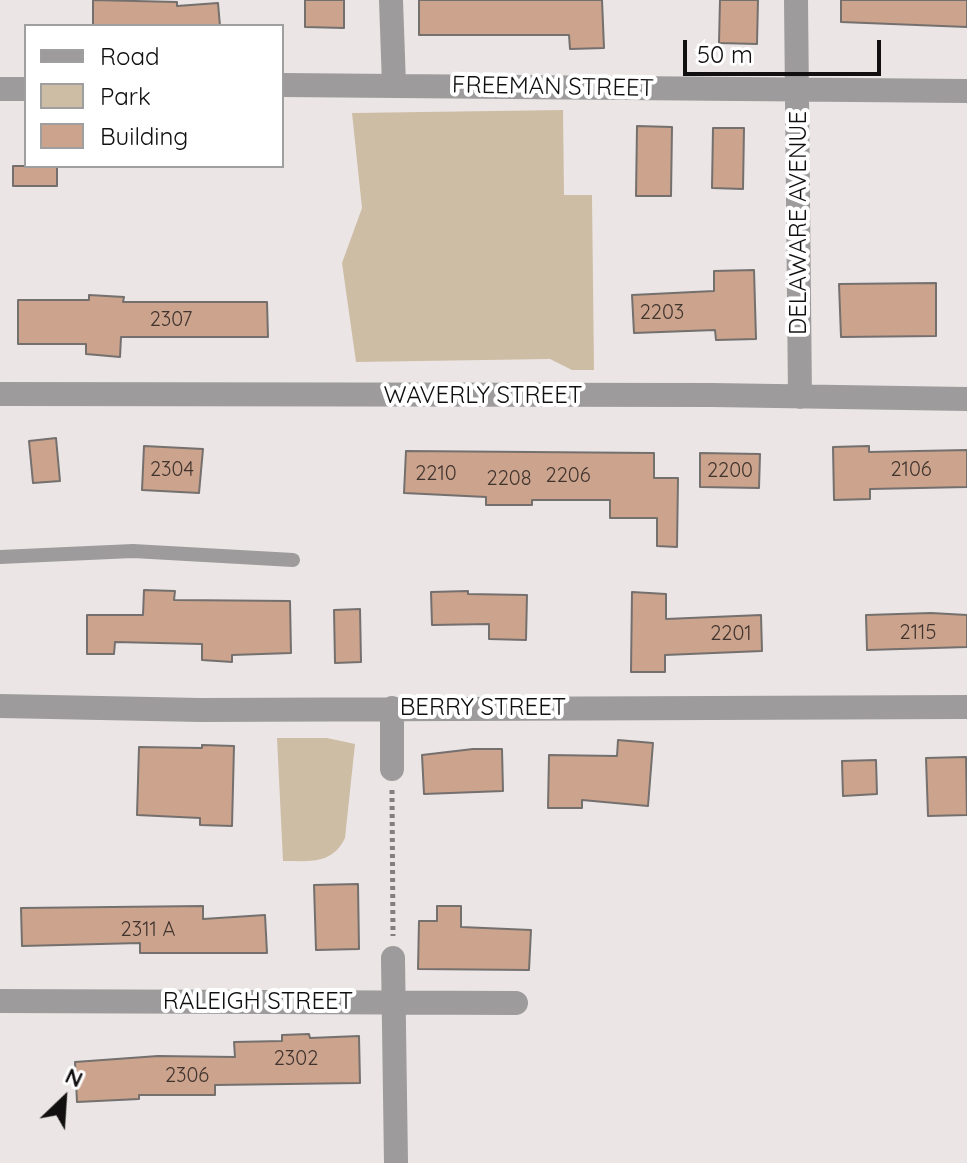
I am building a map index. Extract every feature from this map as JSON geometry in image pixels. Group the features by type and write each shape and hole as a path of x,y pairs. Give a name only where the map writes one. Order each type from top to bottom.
{"street":[{"path":"391,0 394,85"},
{"name":"DELAWARE AVENUE","path":"796,0 800,397"},
{"name":"FREEMAN STREET","path":"284,85 967,91"},
{"path":"0,89 24,89"},
{"name":"WAVERLY STREET","path":"0,394 967,399"},
{"name":"BERRY STREET","path":"0,706 967,707"},
{"path":"392,708 392,769"},
{"path":"393,958 396,1163"},
{"name":"RALEIGH STREET","path":"0,1001 516,1003"}],"lane":[{"path":"0,557 133,551 293,560"}],"path":[{"path":"392,769 393,958"}],"green space":[{"path":"563,110 564,195 592,195 594,370 572,370 550,359 356,362 342,263 362,208 352,113"},
{"path":"277,738 327,738 355,744 345,838 340,847 327,857 311,861 283,861"}],"building":[{"path":"93,0 177,2 177,6 218,3 220,24 93,24"},
{"path":"305,0 344,0 344,28 305,27"},
{"path":"419,0 602,0 604,48 570,49 569,35 419,35"},
{"path":"720,0 758,0 757,44 719,43"},
{"path":"841,0 967,0 967,27 841,22"},
{"path":"637,126 672,127 671,196 636,196"},
{"path":"713,128 744,128 743,189 712,188"},
{"path":"13,166 57,168 57,186 13,186"},
{"path":"754,270 756,339 716,340 715,330 634,333 632,295 714,291 714,271"},
{"path":"936,283 936,336 841,337 839,284"},
{"path":"89,295 124,297 123,302 267,302 268,337 121,337 120,357 86,354 86,344 18,344 18,300 89,300"},
{"path":"56,438 60,481 33,483 29,441"},
{"path":"144,446 203,449 199,493 142,490"},
{"path":"869,446 869,452 967,450 967,487 870,489 870,499 834,500 833,447"},
{"path":"406,451 654,453 654,478 678,478 677,547 657,546 657,518 610,518 610,500 532,500 532,505 486,505 486,497 404,493"},
{"path":"700,453 760,454 759,488 700,487"},
{"path":"144,590 175,591 174,600 290,601 291,653 232,655 232,662 202,660 202,644 115,642 114,654 87,654 87,615 143,615"},
{"path":"468,591 468,594 527,595 526,640 489,639 489,624 432,625 431,592"},
{"path":"632,592 666,594 666,619 761,615 762,651 665,655 665,672 631,672"},
{"path":"360,609 361,662 335,663 334,610"},
{"path":"866,615 967,615 967,647 867,650"},
{"path":"618,740 653,743 648,806 582,800 582,808 548,808 549,755 617,756"},
{"path":"202,745 234,746 232,826 200,825 200,818 137,815 139,747 202,748"},
{"path":"502,749 503,791 424,794 422,755"},
{"path":"966,757 967,815 928,816 926,758"},
{"path":"876,760 877,794 843,796 842,761"},
{"path":"358,884 359,949 316,950 314,885"},
{"path":"203,906 203,919 265,915 267,953 140,953 140,943 22,946 21,908"},
{"path":"437,906 461,906 461,927 531,930 529,970 418,969 419,921 437,921"},
{"path":"309,1034 310,1038 359,1036 360,1083 215,1085 215,1095 139,1095 139,1099 77,1102 75,1062 158,1056 235,1057 234,1042 282,1041 282,1035"}]}
